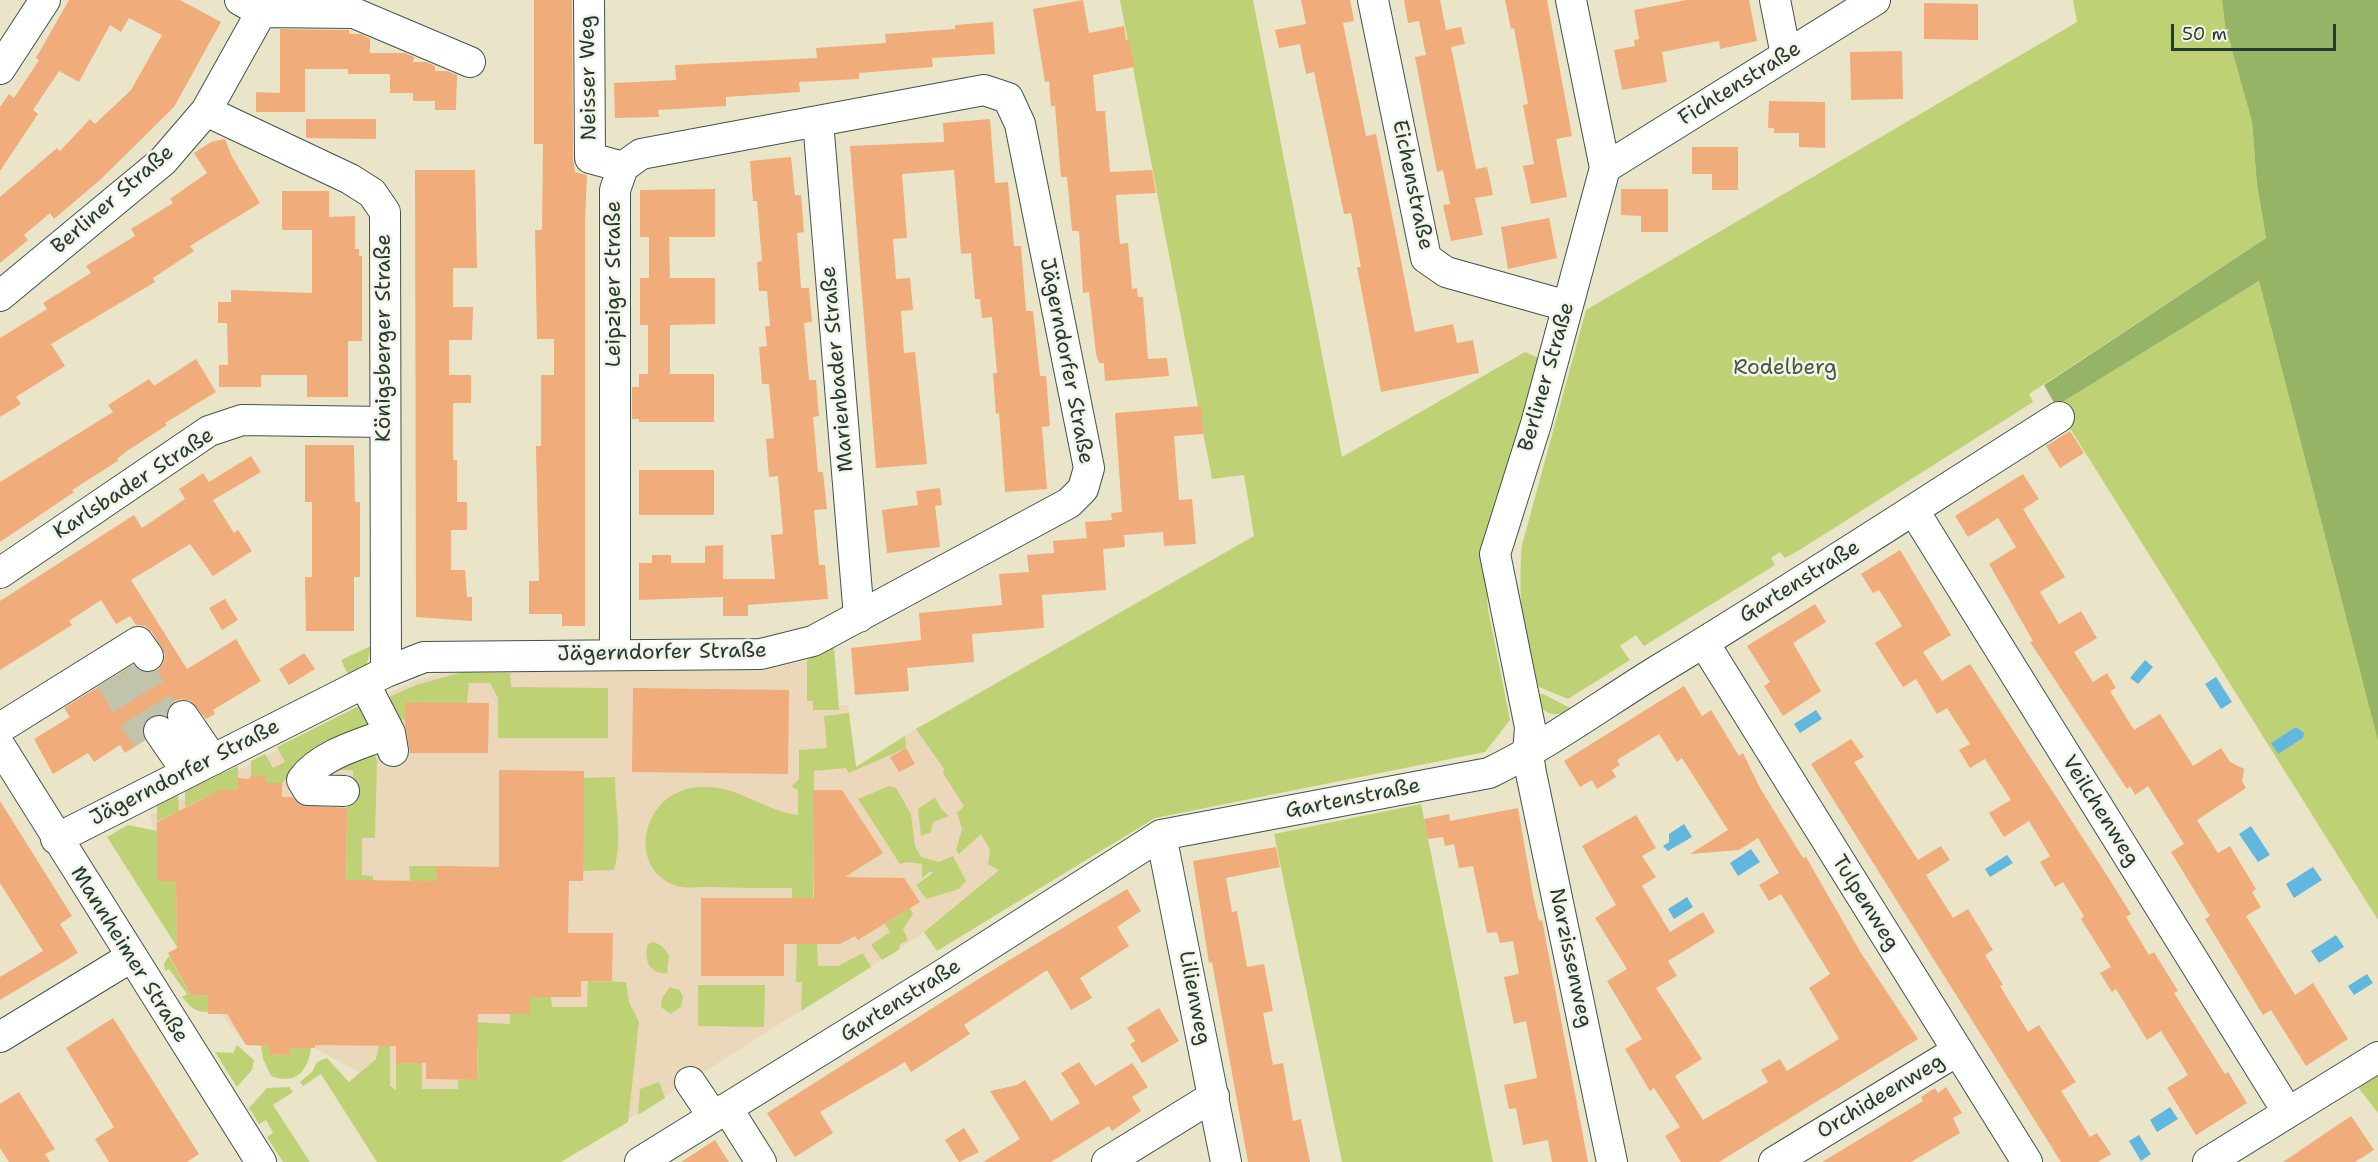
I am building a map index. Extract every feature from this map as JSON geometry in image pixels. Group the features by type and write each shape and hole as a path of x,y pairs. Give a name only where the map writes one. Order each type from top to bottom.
{"street":[{"path":"0,69 45,0"},
{"name":"Neisser Weg","path":"589,0 590,158 623,168"},
{"name":"Eichenstraße","path":"1373,0 1426,258 1446,272 1567,306"},
{"name":"Berliner Straße","path":"1528,754 1530,728 1495,554 1536,424 1605,168 1571,0"},
{"path":"1775,0 1786,55"},
{"name":"Fichtenstraße","path":"1605,168 1875,0"},
{"path":"257,4 354,13 470,62"},
{"name":"Berliner Straße","path":"0,296 163,161 206,111 257,4"},
{"name":"Jägerndorfer Straße","path":"56,839 375,677 424,657 761,654 813,641 1069,503 1083,489 1089,468 1020,124 1008,98 984,90 818,122"},
{"name":"Königsberger Straße","path":"206,111 350,178 372,193 385,212 385,422 375,677"},
{"path":"623,168 641,154 818,122"},
{"name":"Marienbader Straße","path":"818,122 859,617"},
{"name":"Leipziger Straße","path":"615,655 615,190 623,168"},
{"name":"Gartenstraße","path":"640,1162 939,977 1161,835 1489,773 1528,754 1570,725 1914,511 2059,417"},
{"name":"Karlsbader Straße","path":"0,573 209,430 242,420 385,422"},
{"name":"Veilchenweg","path":"1914,511 2287,1111"},
{"name":"Tulpenweg","path":"1704,643 2027,1162"},
{"path":"0,728 122,663"},
{"path":"344,791 308,790 302,780 310,770 349,748 392,742 375,677"},
{"path":"193,769 165,728 193,769"},
{"name":"Mannheimer Straße","path":"0,746 56,839 261,1162"},
{"name":"Narzissenweg","path":"1528,754 1612,1162"},
{"name":"Lilienweg","path":"1161,835 1226,1162"},
{"path":"0,1036 131,957"},
{"name":"Orchideenweg","path":"1774,1162 1957,1051"},
{"path":"2208,1162 2287,1111 2378,1057"},
{"path":"690,1082 720,1112 761,1162"},
{"path":"1107,1162 1214,1096"}],"shaded area":[{"path":"834,647 839,705 848,705 856,766 922,725 1010,860 916,938 561,1162 402,1096 315,1048 246,1045 187,971 150,815 413,681 460,668 764,670 807,660"}],"green space":[{"path":"1120,0 1253,0 1342,457 1525,352 1539,358 1484,556 1488,609 1510,720 1485,752 1155,818 937,951 924,932 999,870 988,864 990,850 981,834 959,854 956,850 962,829 957,813 964,806 943,773 944,769 916,729 1254,536 1244,475 1212,479"},
{"name":"Rodelberg","path":"2073,0 2222,0 2225,25 2252,122 2257,185 2266,238 2029,394 2033,402 1801,549 1785,558 1780,552 1771,558 1775,565 1644,646 1636,635 1620,646 1630,660 1568,699 1539,687 1528,654 1522,617 1520,579 1522,545 1586,310 2077,22"},
{"path":"2222,0 2378,0 2378,741 2259,281 2056,406 2044,385 2266,238 2257,185 2252,122 2225,25"},
{"path":"2259,281 2378,741 2378,920 2056,406"},
{"path":"371,646 366,668 349,677 341,660"},
{"path":"834,647 839,710 813,710 813,701 807,701 807,660"},
{"path":"463,672 510,673 511,687 608,688 608,738 498,738 498,698 490,683 469,683 467,703 405,702 405,719 394,723 382,700 416,685"},
{"path":"1533,694 1543,694 1570,708 1594,695 1569,711 1553,714 1539,705"},
{"path":"363,704 375,728 289,776 282,783 266,783 265,776 251,776 251,761 265,754 273,768 285,762 277,747"},
{"path":"849,713 856,767 905,736 906,748 849,773 846,768 814,771 813,944 817,944 818,966 838,966 863,953 871,967 801,1011 802,982 796,982 797,933 792,932 792,888 688,888 677,886 661,877 651,864 646,849 647,832 652,816 663,802 678,792 698,787 725,789 798,815 798,790 791,787 799,779 799,750 827,748 824,716"},
{"path":"374,753 377,761 375,838 362,838 362,875 373,876 373,898 346,898 347,798 353,797 353,770 333,770 332,782 320,771"},
{"path":"238,766 238,790 221,790 185,807 185,791"},
{"path":"615,777 618,846 614,870 583,871 583,778"},
{"path":"889,786 896,788 911,814 915,846 921,857 939,862 953,856 966,881 959,889 926,899 916,885 933,873 930,871 922,878 922,864 906,862 900,864 858,799"},
{"path":"178,795 179,811 157,821 157,805"},
{"path":"935,797 941,809 949,816 933,822 931,832 921,836 918,809"},
{"path":"1421,804 1493,1162 1342,1162 1274,834"},
{"path":"128,825 157,831 157,881 176,881 177,947 107,837"},
{"path":"409,866 455,866 455,881 410,881"},
{"path":"910,908 913,914 903,929 908,940 899,945 900,949 882,960 871,945 890,932 885,924"},
{"path":"654,942 662,946 669,955 667,973 656,971 647,960 648,944"},
{"path":"169,956 191,996 208,995 208,1012 196,1010 182,997 187,994 169,969 165,971 164,963"},
{"path":"588,981 626,982 629,1002 639,1022 628,1122 561,1162 377,1162 321,1074 303,1086 300,1082 312,1072 317,1062 327,1058 349,1082 376,1059 379,1046 390,1046 390,1086 396,1090 396,1063 422,1063 422,1089 458,1089 458,1080 477,1080 478,1046 448,1046 473,1022 510,1024 510,1014 530,997 551,997 552,1007 587,1007"},
{"path":"698,985 765,985 764,1027 698,1026"},
{"path":"670,987 680,990 683,997 681,1007 670,1014 661,1007 662,998"},
{"path":"237,1045 254,1060 252,1070 237,1087 215,1052 233,1053"},
{"path":"261,1046 269,1046 269,1055 289,1054 289,1048 311,1048 303,1070 287,1079 271,1076 263,1059"},
{"path":"2378,1072 2378,1113 2357,1086"},
{"path":"659,1082 665,1098 638,1115 640,1089"},
{"path":"289,1087 293,1092 273,1105 310,1162 283,1162 267,1137 273,1133 266,1120 259,1124 249,1108 267,1088"}],"water":[{"path":"2145,660 2153,667 2138,684 2130,678"},
{"path":"2216,677 2232,702 2221,709 2205,684"},
{"path":"1816,710 1822,719 1800,733 1794,724"},
{"path":"2296,727 2304,733 2303,738 2278,754 2271,743"},
{"path":"1684,824 1692,837 1668,851 1663,846 1669,842 1669,834"},
{"path":"2251,826 2270,855 2258,862 2239,834"},
{"path":"1751,849 1760,862 1738,876 1730,863"},
{"path":"2007,855 2013,863 1990,877 1985,869"},
{"path":"2313,867 2322,880 2294,898 2286,884"},
{"path":"1687,897 1693,907 1674,919 1668,909"},
{"path":"2336,935 2344,947 2319,963 2311,951"},
{"path":"2367,974 2373,983 2354,995 2348,986"},
{"path":"2170,1107 2178,1119 2157,1132 2150,1120"},
{"path":"2139,1135 2151,1154 2141,1161 2129,1141"}],"building":[{"path":"69,0 180,0 221,22 174,107 100,180 54,219 50,213 24,235 28,240 0,263 0,197 57,148 60,151 90,119 95,124 131,90 162,35 129,18 121,32 110,25 79,82 59,71 33,110 38,114 0,171 0,107 9,94 14,98 39,60 36,58"},
{"path":"534,0 572,0 573,158 575,172 587,175 585,626 562,626 562,614 529,614 529,581 539,581 536,446 541,446 541,375 554,375 554,339 537,339 535,230 542,230 543,144 534,144"},
{"path":"1083,0 1089,33 1124,26 1126,40 1129,39 1134,67 1093,75 1096,111 1105,111 1110,172 1152,170 1156,193 1116,195 1119,235 1120,244 1128,243 1132,289 1137,288 1138,297 1143,297 1148,359 1167,358 1169,376 1105,381 1104,363 1099,363 1096,354 1089,292 1083,293 1079,231 1072,231 1067,177 1061,177 1055,106 1051,106 1049,81 1045,82 1033,9"},
{"path":"1301,0 1350,0 1354,21 1343,23 1366,136 1376,134 1415,332 1453,324 1457,343 1473,340 1479,373 1381,392 1357,267 1361,267 1351,213 1344,214 1314,72 1306,74 1300,44 1279,48 1275,30 1306,24"},
{"path":"1404,0 1440,0 1446,30 1461,27 1465,44 1451,47 1476,169 1487,167 1493,195 1475,198 1483,235 1451,241 1443,205 1450,204 1443,170 1437,172 1415,57 1426,55 1419,21 1408,23"},
{"path":"1505,0 1547,0 1572,136 1556,139 1567,197 1531,204 1523,166 1534,164 1523,105 1528,104 1514,28 1511,29"},
{"path":"1687,0 1749,0 1757,41 1720,49 1719,41 1662,52 1667,82 1622,90 1614,50 1635,46 1634,40 1639,39 1634,10"},
{"path":"1924,3 1978,4 1978,40 1924,39"},
{"path":"993,22 995,54 932,58 933,67 859,73 859,79 799,82 800,92 726,97 726,106 658,110 659,117 615,118 614,83 676,80 675,65 817,58 816,48 886,43 885,34 955,29 955,25"},
{"path":"280,29 349,30 349,34 361,34 370,39 370,53 405,53 414,57 413,62 426,62 435,66 435,71 447,71 457,75 456,110 435,110 435,101 413,101 413,93 390,93 390,74 348,74 348,69 305,69 305,112 256,112 256,92 280,93"},
{"path":"1902,51 1903,99 1851,100 1850,52"},
{"path":"1769,101 1825,102 1825,148 1799,147 1799,133 1774,133 1774,128 1768,128"},
{"path":"306,119 376,119 376,139 306,138"},
{"path":"990,119 995,183 1008,182 1014,246 1021,246 1026,311 1033,311 1040,376 1046,376 1050,426 1042,427 1047,489 1005,492 999,413 996,414 993,373 997,373 992,317 982,318 980,299 975,299 971,253 961,254 954,170 902,174 907,238 893,239 896,279 910,278 913,310 901,311 904,353 915,352 927,464 876,468 850,146 944,142 943,123"},
{"path":"225,139 232,157 260,203 190,246 194,251 153,278 155,282 51,344 65,366 16,397 21,404 0,417 0,338 47,309 43,303 91,273 86,266 135,236 131,229 173,203 170,199 207,173 194,153 211,142"},
{"path":"1692,147 1738,147 1738,190 1712,190 1712,174 1692,174"},
{"path":"791,157 795,195 801,195 804,232 797,233 801,288 809,288 812,322 804,323 809,380 816,380 819,416 813,417 818,472 823,472 827,509 814,510 819,565 825,565 828,599 748,605 748,616 723,616 723,597 639,600 639,563 652,563 652,555 671,555 671,563 705,563 705,546 723,545 723,579 775,579 771,535 783,534 778,476 769,477 766,439 774,438 769,384 762,384 759,347 767,346 765,326 770,326 767,291 759,291 757,262 762,261 757,201 753,201 750,161"},
{"path":"415,170 475,170 477,268 453,268 453,307 473,307 472,340 449,340 449,375 471,375 471,403 453,403 453,460 457,460 457,502 467,502 467,530 451,530 451,570 465,570 467,597 472,597 472,621 416,617"},
{"path":"715,189 715,237 669,237 670,278 715,278 715,324 670,325 670,374 714,374 714,422 639,422 639,419 632,419 632,387 639,387 639,374 648,374 648,325 640,325 640,278 649,278 649,237 640,237 640,190"},
{"path":"1621,189 1668,189 1668,232 1641,232 1641,216 1621,215"},
{"path":"282,191 329,191 329,217 355,216 355,249 359,249 359,256 362,256 362,341 348,341 348,397 307,397 307,375 261,375 261,387 219,387 219,365 228,365 227,323 218,323 218,302 231,302 231,290 312,293 312,230 282,230"},
{"path":"1549,218 1557,258 1508,269 1501,227"},
{"path":"196,359 216,392 165,423 167,425 127,451 117,459 118,461 72,490 74,492 0,542 0,482 113,412 108,405 149,379 154,386"},
{"path":"1201,406 1203,434 1174,436 1179,500 1192,499 1196,544 1164,546 1163,532 1124,535 1125,547 1103,549 1106,590 1042,595 1044,628 972,634 974,662 907,668 909,691 855,695 851,648 921,640 919,613 1002,605 999,574 1029,572 1027,555 1054,553 1053,541 1087,538 1085,522 1112,520 1111,513 1122,512 1115,413"},
{"path":"2070,431 2084,453 2060,468 2046,446"},
{"path":"305,445 354,445 355,502 360,502 360,577 354,577 354,631 306,631 305,577 312,577 312,502 305,502"},
{"path":"251,456 261,472 213,500 234,533 238,530 252,551 213,576 190,544 131,580 187,669 236,639 261,681 213,710 215,714 206,719 191,701 182,699 174,701 166,715 157,714 149,717 142,732 145,740 125,753 120,745 94,762 88,753 53,774 34,739 70,717 64,708 133,665 141,672 158,670 163,664 165,654 152,632 145,626 136,625 130,616 116,624 101,600 69,621 72,625 0,670 0,601 134,515 142,528 185,499 179,489 203,473 209,482"},
{"path":"639,470 714,470 714,515 639,515"},
{"path":"2023,474 2039,499 2023,509 2065,577 2040,592 2059,624 2081,611 2097,638 2074,652 2093,682 2107,673 2116,688 2110,691 2134,730 2160,714 2193,766 2221,748 2230,762 2244,769 2242,781 2246,788 2197,820 2218,853 2230,846 2256,889 2252,892 2261,907 2246,916 2295,995 2313,983 2348,1039 2306,1066 2271,1010 2263,1015 2205,919 2210,916 2171,852 2184,844 2148,786 2135,795 2130,786 2127,789 2030,642 2033,641 1989,564 2016,547 1998,518 1968,537 1955,516"},
{"path":"940,488 942,505 935,506 940,547 887,553 882,510 918,505 916,491"},
{"path":"1900,550 1951,635 1923,652 1942,681 1970,664 2131,914 2126,917 2149,955 2154,952 2178,991 2174,993 2225,1074 2228,1072 2247,1103 2196,1135 2167,1088 2188,1075 2161,1031 2147,1040 2116,989 2112,992 2100,973 2111,967 2081,919 2084,916 2063,882 2055,887 2040,862 2050,856 2029,821 2004,837 1989,813 2011,800 1985,759 1970,768 1959,750 1970,744 1947,708 1937,714 1916,679 1903,687 1875,643 1902,626 1879,590 1873,593 1861,574"},
{"path":"225,599 238,620 222,630 209,608"},
{"path":"1815,604 1826,622 1793,643 1821,691 1783,716 1764,686 1770,682 1747,646"},
{"path":"304,653 315,669 289,685 279,669"},
{"path":"1684,686 1702,716 1711,710 1739,756 1743,753 1760,788 1803,858 1806,857 1861,953 1918,1039 1719,1162 1681,1162 1665,1136 1680,1127 1654,1088 1650,1091 1625,1049 1642,1039 1607,981 1627,969 1595,918 1616,905 1582,846 1636,815 1656,848 1642,856 1656,877 1642,886 1670,932 1703,912 1715,932 1668,961 1677,976 1656,988 1702,1059 1675,1076 1703,1120 1768,1082 1761,1070 1780,1059 1787,1071 1839,1039 1809,988 1830,974 1781,894 1769,901 1759,885 1779,873 1758,838 1739,850 1690,854 1728,830 1682,758 1677,762 1659,734 1617,760 1620,765 1612,770 1616,777 1597,789 1592,780 1580,787 1564,761"},
{"path":"633,688 789,690 788,774 632,772"},
{"path":"405,702 489,703 488,753 410,753 405,724"},
{"path":"1851,739 1864,757 1854,762 1918,860 1941,846 1950,860 1926,875 1953,918 1968,909 1993,950 1985,955 2003,985 2000,986 2028,1032 2039,1025 2076,1082 2061,1091 2090,1137 2097,1133 2111,1154 2098,1162 2061,1162 1811,764"},
{"path":"906,748 915,764 899,772 890,757"},
{"path":"499,770 584,771 583,881 569,881 568,933 613,933 612,981 581,981 581,997 530,997 530,1014 478,1014 477,1080 426,1079 426,1063 396,1063 396,1046 315,1045 315,1048 289,1048 290,1054 269,1055 269,1046 246,1045 227,1014 208,1014 208,995 191,996 168,953 177,948 176,881 157,881 157,822 220,790 238,790 238,778 249,779 251,776 265,776 266,783 282,783 282,797 292,797 300,805 347,808 346,880 437,881 436,866 499,867"},
{"path":"813,790 842,790 883,853 845,877 904,878 920,902 858,940 855,936 840,944 784,944 784,976 701,976 701,898 814,898"},
{"path":"0,801 72,916 60,924 78,953 0,1000 0,977 43,951 0,883"},
{"path":"1518,808 1533,895 1539,921 1542,920 1588,1162 1552,1162 1548,1140 1523,1145 1516,1108 1509,1109 1504,1085 1537,1078 1526,1021 1514,1024 1504,977 1519,974 1513,941 1500,943 1497,932 1487,933 1473,866 1459,868 1454,844 1445,846 1443,837 1428,839 1424,819 1449,814 1450,821"},
{"path":"1276,847 1280,867 1226,878 1232,912 1237,911 1247,967 1264,964 1273,1011 1263,1013 1273,1065 1283,1063 1293,1121 1301,1119 1310,1162 1248,1162 1212,962 1209,963 1193,861"},
{"path":"1127,889 1141,911 1117,927 1129,946 1080,978 1092,998 1071,1010 1047,970 964,1025 970,1034 911,1072 905,1062 820,1112 833,1133 795,1157 767,1113 988,973"},
{"path":"1159,1008 1179,1041 1142,1063 1130,1044 1135,1041 1127,1028"},
{"path":"113,1018 199,1154 187,1162 109,1162 95,1139 114,1127 66,1048"},
{"path":"1079,1062 1095,1086 1132,1063 1148,1087 1132,1097 1141,1111 1112,1131 1109,1126 1051,1162 983,1162 1020,1139 990,1091 1017,1085 1025,1080 1051,1121 1080,1103 1061,1073"},
{"path":"1946,1087 1962,1113 1953,1118 1960,1133 1911,1162 1822,1162 1923,1101 1921,1097 1935,1088 1938,1093"},
{"path":"19,1092 55,1149 45,1154 50,1162 9,1162 0,1148 0,1104"},
{"path":"2351,1116 2374,1150 2355,1162 2283,1162"},
{"path":"964,1128 979,1152 959,1162 945,1140"},
{"path":"715,1140 729,1162 681,1162"}],"tunnel":[{"path":"136,663 170,724"},
{"path":"110,679 147,739"}]}
